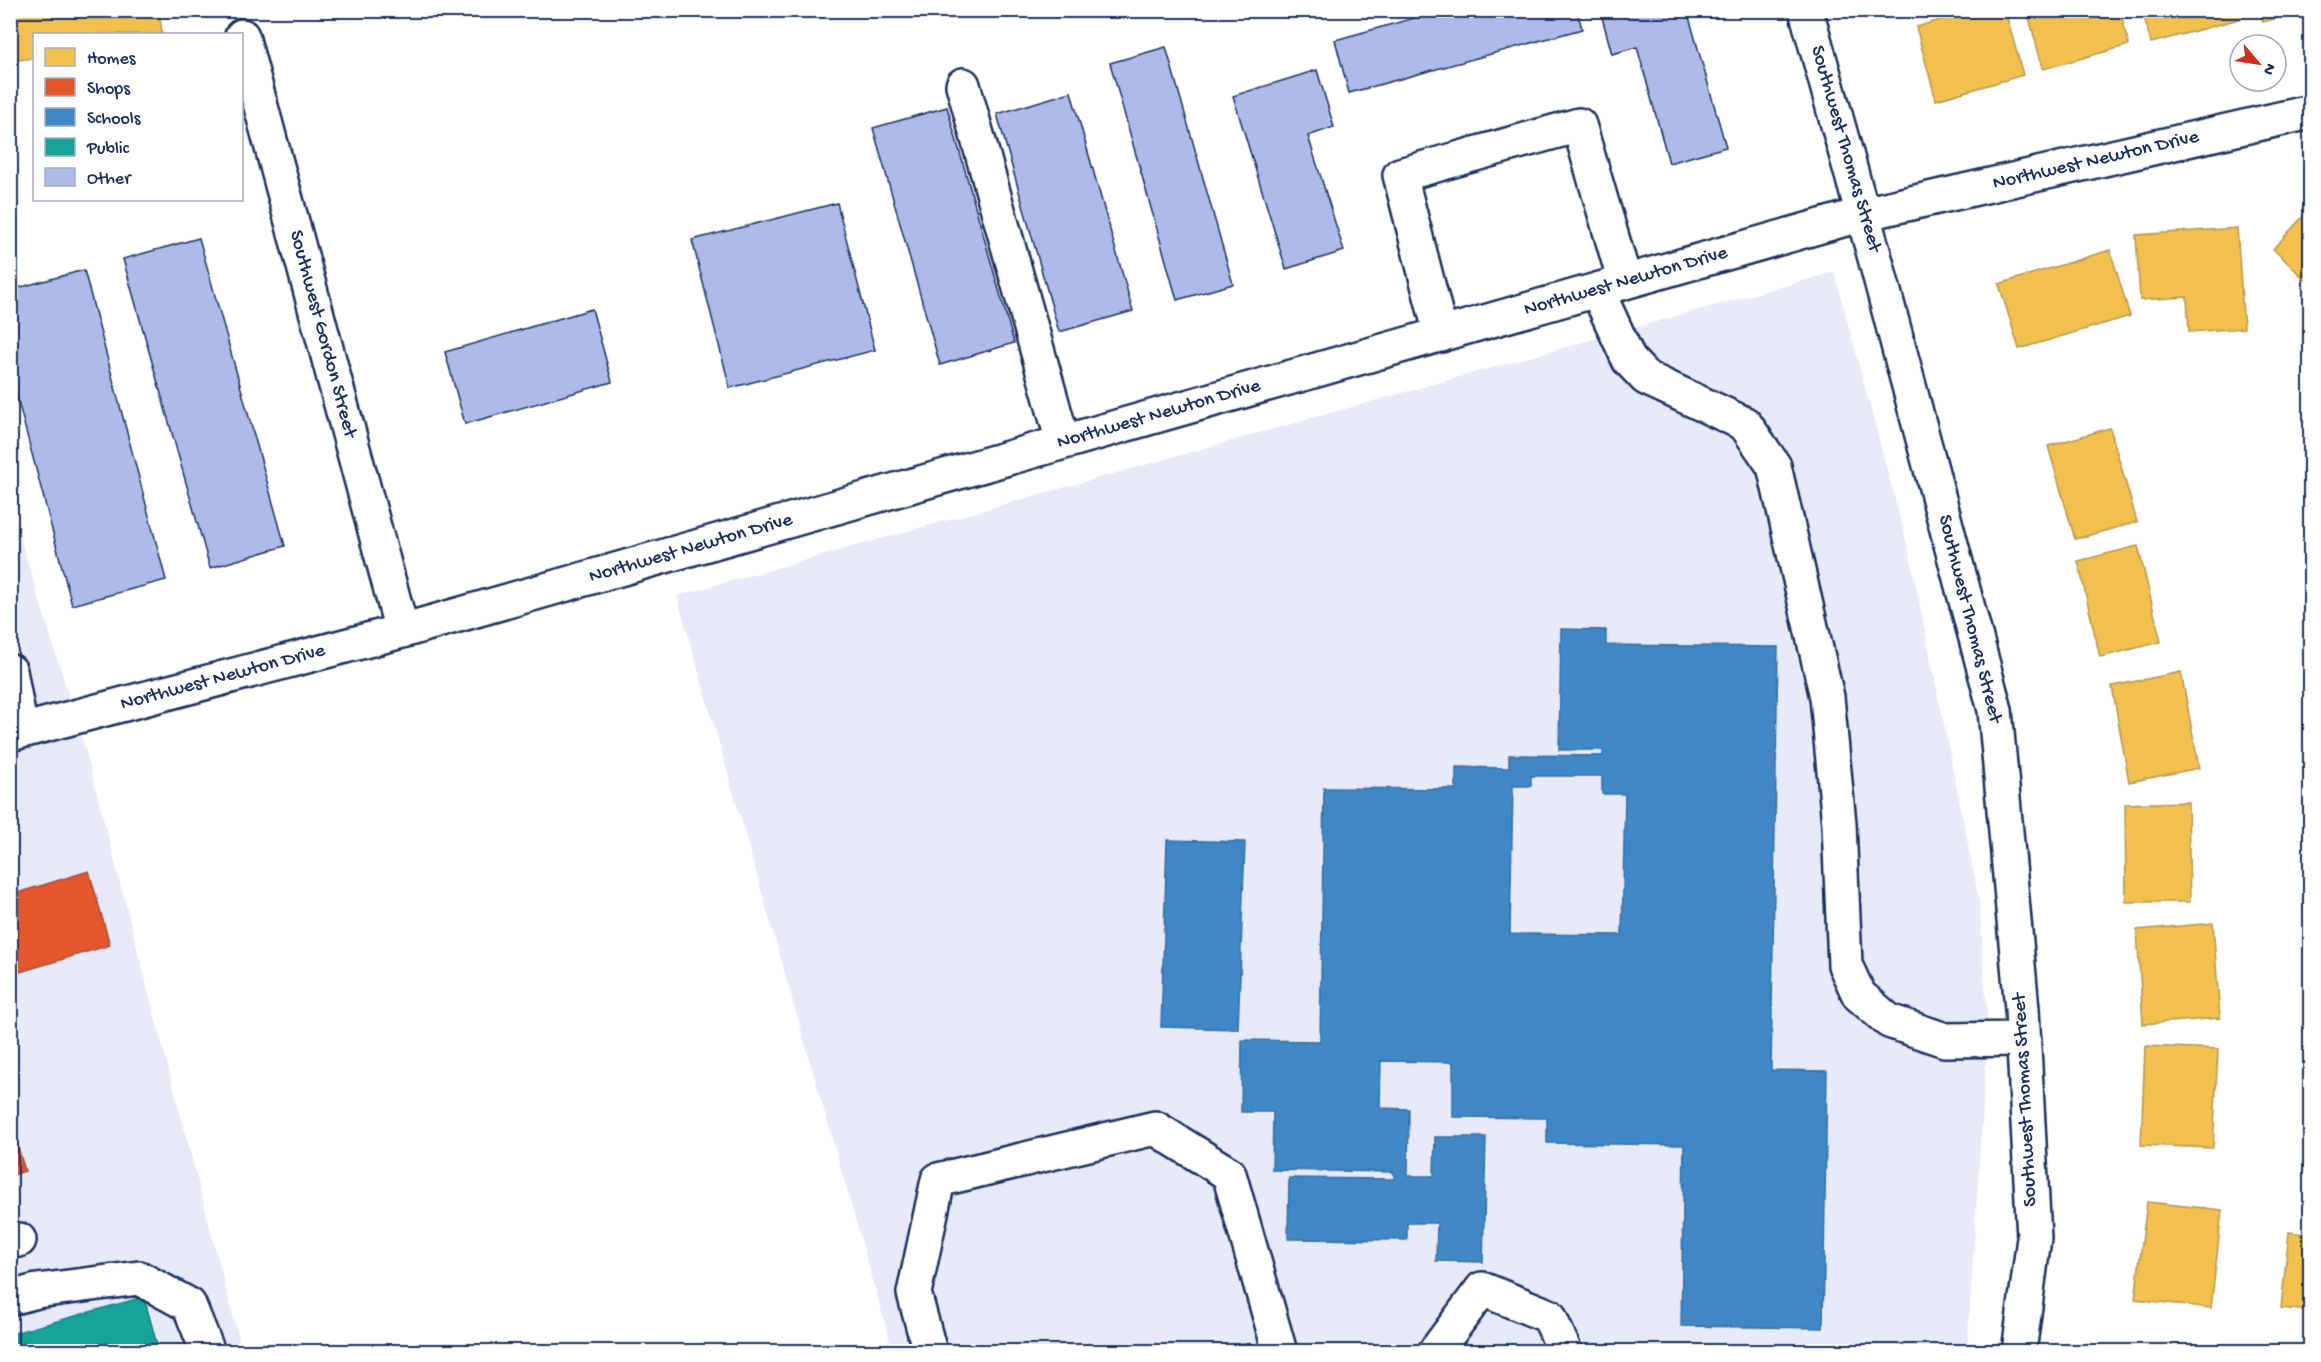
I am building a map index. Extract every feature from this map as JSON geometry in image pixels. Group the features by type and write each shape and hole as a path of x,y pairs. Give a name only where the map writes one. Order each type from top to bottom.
{"street":[{"name":"Southwest Gordon Street","path":"235,10 241,33"},
{"name":"Southwest Thomas Street","path":"1806,10 1863,214 1995,710 2024,1039 2034,1238 2019,1352"},
{"name":"Southwest Gordon Street","path":"243,42 402,631"},
{"path":"963,85 1063,442"},
{"name":"Northwest Newton Drive","path":"16,733 402,631 1863,214 2310,112"},
{"path":"1441,335 1400,175 1579,124 1611,286 1629,360 1646,378 1745,424 1774,466 1827,697 1839,824 1845,965 1859,995 1889,1021 1945,1040 2024,1039"},
{"path":"10,671 16,733"},
{"path":"930,1352 914,1293 938,1180 1155,1128 1230,1174 1280,1352"},
{"path":"10,1298 37,1291 139,1278 189,1305 208,1352"},
{"path":"1434,1352 1482,1288 1550,1316 1564,1352"}],"shaded area":[{"path":"1834,272 1910,556 1979,900 1988,1027 1967,1351 893,1351 677,596"},
{"path":"10,505 86,752 242,1351 11,1351"}],"building: Homes":[{"path":"10,10 159,10 162,33 33,33 33,58 10,61"},
{"path":"1976,10 2005,10 2023,75 1936,100 1916,27"},
{"path":"2027,10 2120,10 2129,45 2043,69"},
{"path":"2142,10 2241,10 2243,18 2151,43"},
{"path":"2260,10 2305,10 2263,22"},
{"path":"2310,209 2310,284 2273,249"},
{"path":"2237,228 2244,328 2189,332 2187,297 2140,300 2136,235"},
{"path":"2110,250 2130,316 2019,349 1999,284"},
{"path":"2110,428 2137,522 2075,539 2048,446"},
{"path":"2138,546 2161,642 2100,657 2078,561"},
{"path":"2181,672 2199,768 2129,782 2112,686"},
{"path":"2188,802 2190,902 2126,902 2125,804"},
{"path":"2213,923 2220,1018 2143,1024 2137,930"},
{"path":"2145,1046 2218,1049 2213,1148 2141,1145"},
{"path":"2147,1202 2222,1210 2211,1308 2135,1299"},
{"path":"2289,1232 2310,1235 2310,1311 2281,1308"}],"building: Shops":[{"path":"89,871 110,945 10,975 10,873 17,893"},
{"path":"10,1120 25,1171 10,1176"}],"building: Schools":[{"path":"1561,629 1606,630 1606,645 1778,647 1771,1070 1827,1071 1823,1328 1681,1326 1684,1145 1547,1143 1547,1118 1453,1117 1453,1062 1381,1061 1380,1108 1409,1109 1408,1176 1434,1176 1435,1137 1486,1137 1483,1262 1436,1261 1437,1223 1407,1223 1407,1240 1288,1239 1289,1178 1394,1179 1394,1172 1272,1170 1273,1112 1241,1112 1242,1040 1320,1041 1324,788 1456,789 1456,767 1509,768 1509,755 1603,756 1603,750 1559,750","holes":["1531,776 1602,776 1602,794 1625,794 1622,935 1510,934 1513,786 1531,786"]},
{"path":"1167,840 1245,842 1238,1029 1161,1027"}],"building: Public":[{"path":"144,1297 159,1352 10,1352 10,1334"}],"building: Other":[{"path":"1443,10 1577,10 1582,29 1349,93 1335,40"},
{"path":"1600,10 1687,10 1726,147 1669,163 1637,47 1612,54"},
{"path":"1166,47 1233,284 1177,300 1110,63"},
{"path":"1317,70 1334,127 1308,136 1344,251 1286,269 1233,96"},
{"path":"1071,92 1133,311 1059,332 997,114"},
{"path":"947,107 1014,343 940,365 873,128"},
{"path":"837,203 875,350 730,388 692,240"},
{"path":"199,238 285,546 210,568 123,259"},
{"path":"84,270 166,580 72,605 10,371 10,290"},
{"path":"592,309 612,382 465,424 445,352"}]}
